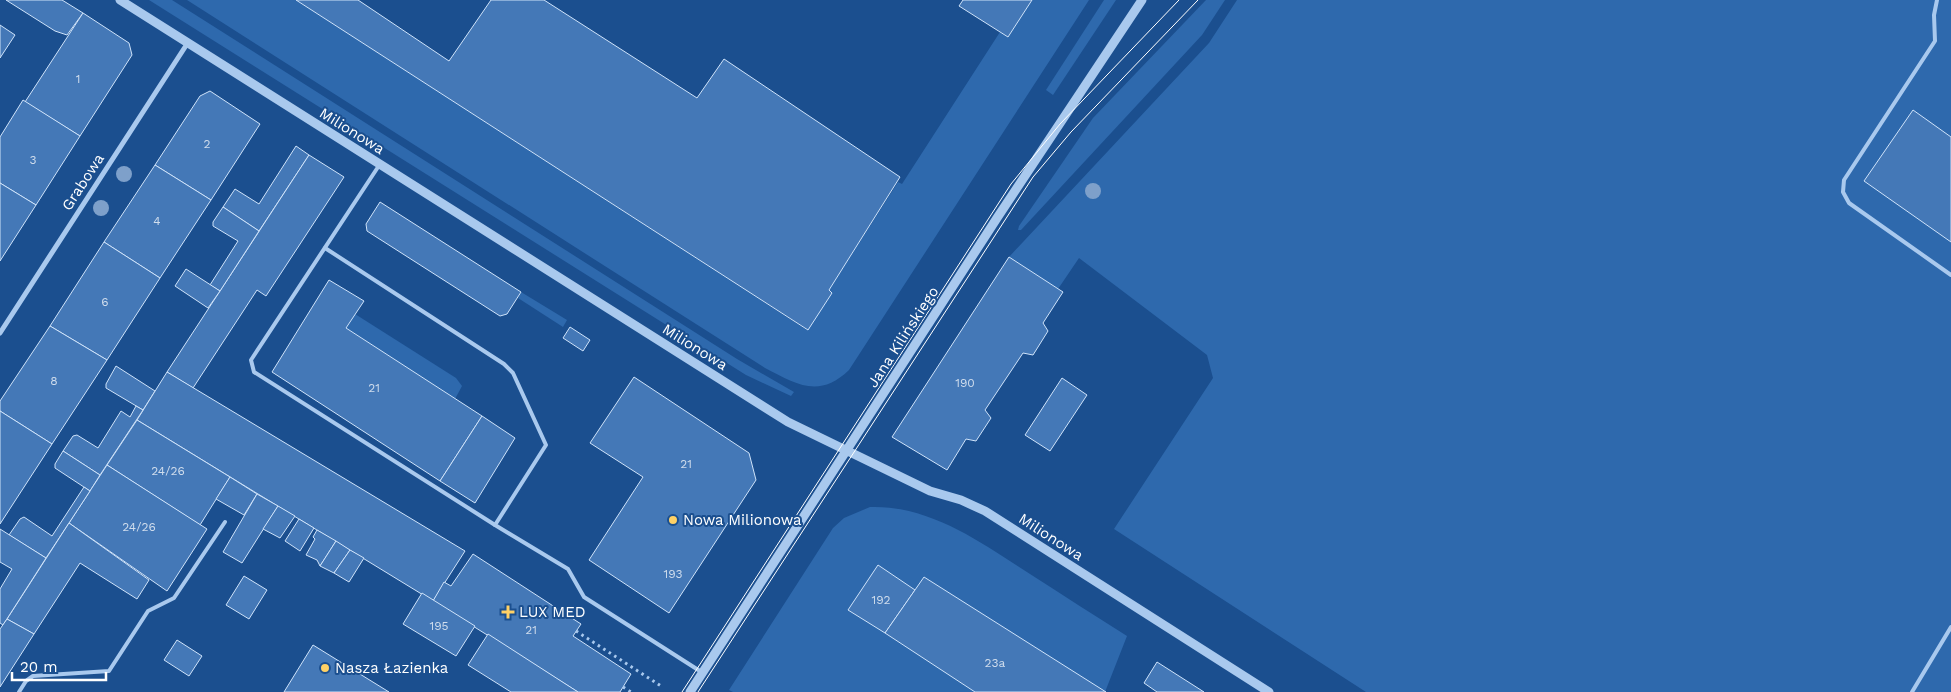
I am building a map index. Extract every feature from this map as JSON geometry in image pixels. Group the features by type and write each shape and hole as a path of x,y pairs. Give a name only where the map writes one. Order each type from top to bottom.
{"street":[{"name":"Milionowa","path":"120,0 788,422 930,491 961,500 985,511 1269,692"},
{"name":"Jana Kilińskiego","path":"690,692 997,218 1142,0"},
{"name":"Grabowa","path":"0,333 187,44"}],"lane":[{"path":"1937,0 1934,15 1934,41 1844,180 1844,192 1849,203 1951,275"},
{"path":"380,164 251,360 254,372 495,525 568,569 584,597 702,673"},
{"path":"325,248 504,364 513,372 546,445 495,525"},
{"path":"19,692 26,681 33,676 109,671 148,611 174,598 225,522"},
{"path":"1912,692 1951,627"}],"path":[{"path":"576,631 661,686"},
{"path":"623,687 631,692"}],"shaded area":[{"path":"149,0 172,0 737,359 794,392 791,396 746,375"},
{"path":"187,0 296,0 807,330 832,293 829,290 898,182 902,184 1000,32 1008,37 1032,0 1089,0 849,370 828,384 807,386 765,368"},
{"path":"1104,0 1116,0 1053,95 1046,90"},
{"path":"1206,0 1225,0 1202,35 1021,230 1018,230 1093,118"},
{"path":"1237,0 1951,0 1951,692 1366,692 1114,529 1213,378 1207,355 1079,258 1058,289 1009,257 1209,43"},
{"path":"521,292 567,320 563,327 518,298"},
{"path":"355,314 456,378 462,386 455,399 346,328"},
{"path":"870,507 914,512 954,528 993,550 1127,636 1105,692 733,692 729,690 833,528 844,518"}],"building":[{"path":"6,0 62,0 83,13 67,35 55,31"},
{"path":"296,0 358,0 449,61 491,0 544,0 697,98 724,59 900,177 829,290 832,293 808,330"},
{"path":"963,0 1032,0 1008,37 959,6"},
{"path":"83,13 129,43 132,55 80,136 25,102"},
{"path":"0,25 15,35 0,58"},
{"path":"210,91 260,124 211,200 155,165 200,96"},
{"path":"23,100 80,136 36,205 0,183 0,137"},
{"path":"1913,110 1951,137 1951,242 1864,181"},
{"path":"296,146 309,155 259,231 223,207 235,189 259,204"},
{"path":"309,155 344,177 266,296 257,290 193,388 167,372"},
{"path":"155,165 211,200 160,278 104,242"},
{"path":"0,183 36,205 0,261"},
{"path":"380,202 521,292 507,314 500,316 367,231 366,224"},
{"path":"223,207 259,231 220,291 210,285 238,241 213,226 213,222"},
{"path":"104,242 160,278 107,360 50,326"},
{"path":"1009,257 1063,292 1043,323 1048,331 1033,355 1023,353 985,410 991,418 976,441 966,439 947,470 892,437"},
{"path":"186,269 220,291 208,308 175,286"},
{"path":"329,280 364,301 346,328 482,416 440,481 272,372"},
{"path":"50,326 107,360 52,444 0,411 0,401"},
{"path":"570,327 590,340 583,351 563,338"},
{"path":"116,366 155,391 143,410 106,388 106,384"},
{"path":"167,372 465,551 433,601 137,420"},
{"name":"Nowa Milionowa","path":"634,377 749,453 756,480 669,613 589,560 643,477 590,443"},
{"path":"1062,378 1087,395 1050,451 1025,435"},
{"path":"136,406 143,410 100,475 63,451 73,436 77,435 98,448 121,411 130,417"},
{"path":"0,411 52,444 0,524"},
{"path":"482,416 515,438 475,503 440,481"},
{"path":"137,420 230,477 200,525 107,465"},
{"path":"63,451 100,475 90,491 55,468 55,464"},
{"path":"107,465 207,529 167,591 69,523"},
{"path":"230,477 257,494 244,515 216,499"},
{"path":"84,487 90,491 46,558 9,535 20,519 24,517 52,536"},
{"path":"257,494 278,506 242,563 223,552"},
{"path":"278,506 295,516 280,538 263,529"},
{"path":"299,519 314,528 300,551 285,541"},
{"path":"69,523 149,580 137,599 80,563 34,634 7,619"},
{"path":"0,529 46,558 3,625 0,623 0,589 12,569 0,562"},
{"path":"317,530 336,541 320,566 317,560 306,555 315,539 313,537"},
{"path":"336,541 350,550 334,573 320,566"},
{"path":"350,550 364,558 349,582 334,573"},
{"name":"LUX MED","path":"473,554 581,624 573,636 631,674 620,692 578,692 433,601 444,582 451,586"},
{"path":"878,565 915,590 885,633 848,610"},
{"path":"244,576 267,590 249,619 226,605"},
{"path":"924,577 1106,692 975,692 885,633"},
{"path":"422,593 475,626 456,656 403,624"},
{"path":"7,619 34,634 0,687 0,629"},
{"path":"488,634 578,692 511,692 468,665"},
{"path":"177,640 202,656 189,676 164,660"},
{"name":"Nasza Łazienka","path":"313,645 389,692 284,692"},
{"path":"1157,662 1204,692 1157,692 1144,683"}],"tram line":[{"path":"682,692 1011,184 1060,124 1179,0"},
{"path":"698,692 1033,177 1071,132 1198,0"}],"place":[{"name":"Nowa Milionowa","path":"673,520"},
{"name":"LUX MED","path":"508,612"},
{"name":"Nasza Łazienka","path":"325,668"}]}
